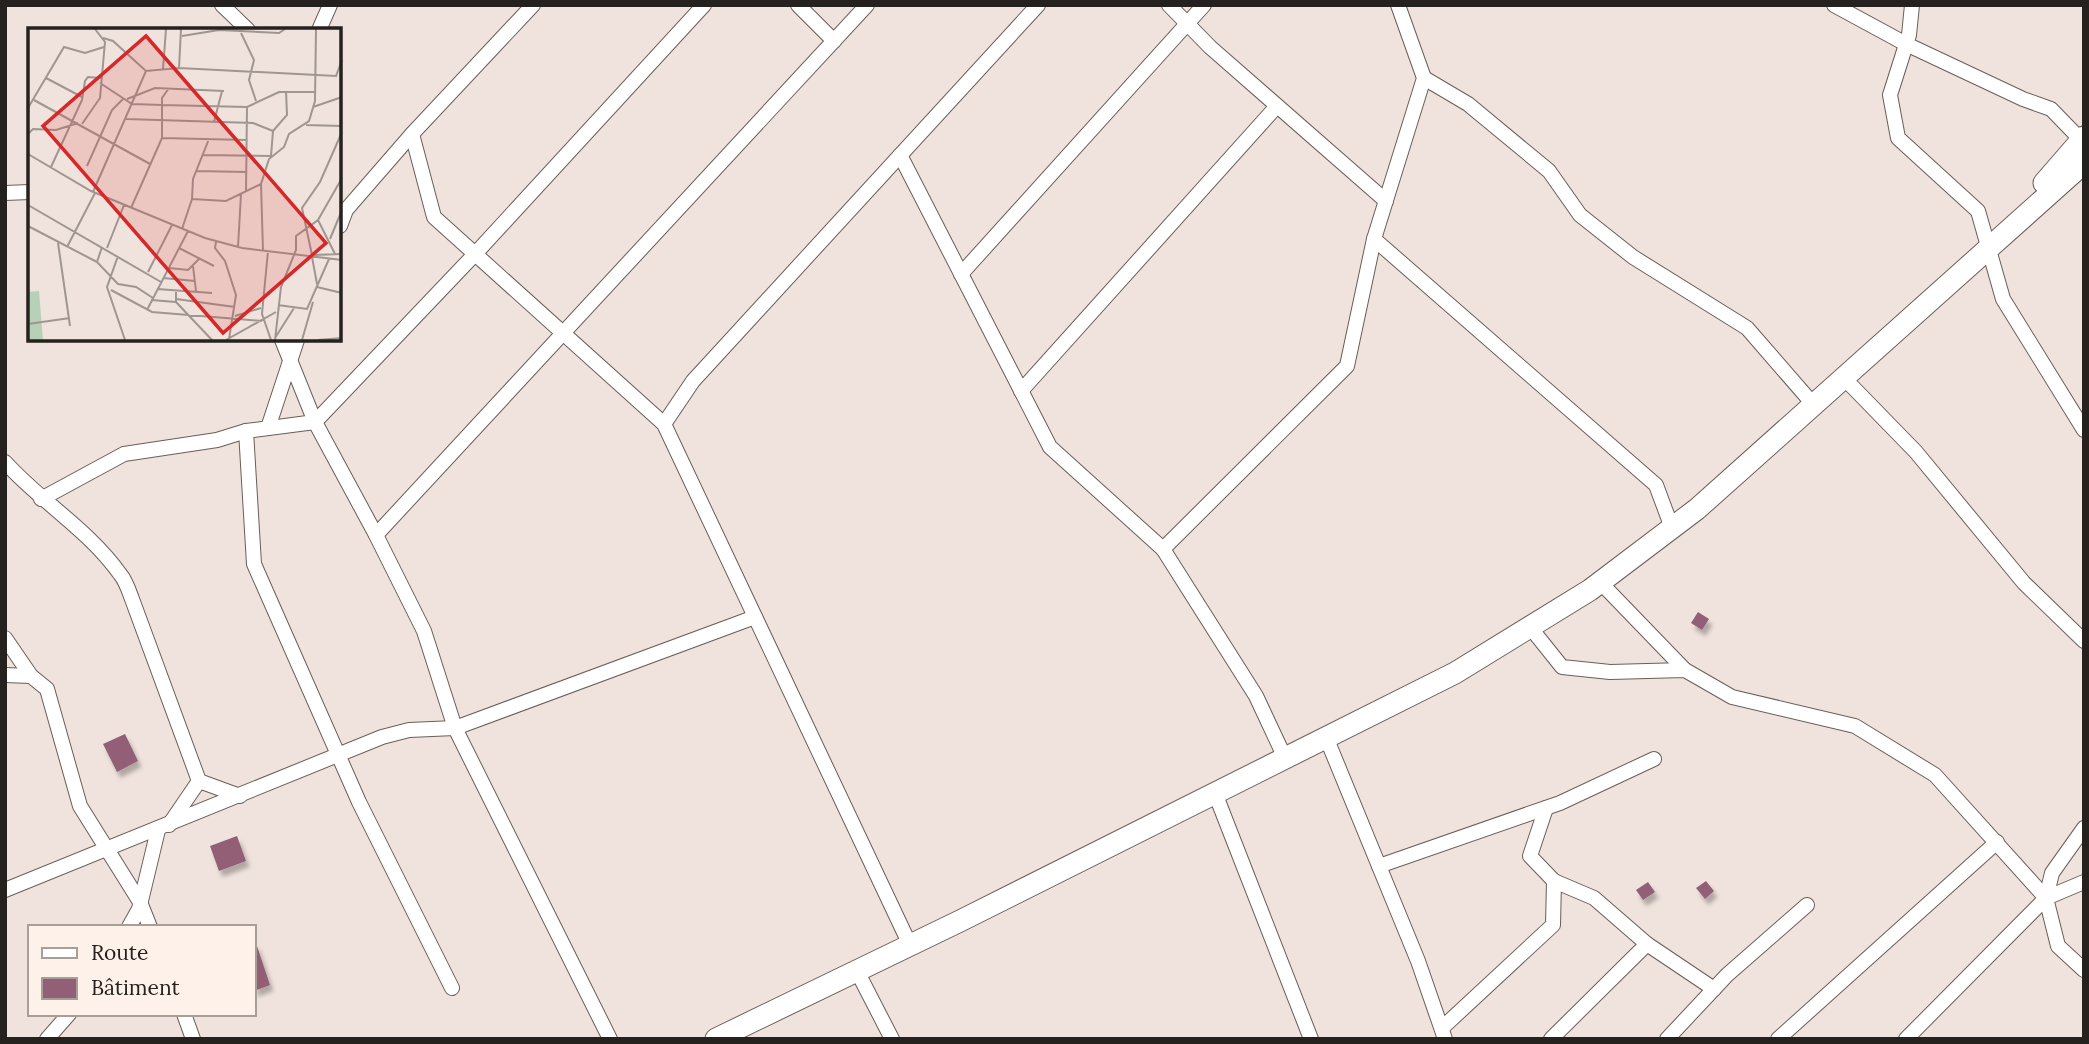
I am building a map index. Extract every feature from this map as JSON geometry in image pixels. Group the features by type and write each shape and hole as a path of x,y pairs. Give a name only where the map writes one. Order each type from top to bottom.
{"street":[{"path":"222,5 246,28"},
{"path":"320,28 330,5"},
{"path":"341,223 345,210 533,5"},
{"path":"41,499 124,454 217,440 246,431 315,422 475,254 704,5"},
{"path":"798,5 834,41"},
{"path":"376,535 867,5"},
{"path":"664,424 693,381 1038,5"},
{"path":"1168,5 1277,106 1386,201"},
{"path":"961,274 1204,5"},
{"path":"1163,549 1347,366 1374,239 1424,78 1398,5"},
{"path":"1833,5 1906,44 2023,99 2051,109 2083,138 1989,247"},
{"path":"1912,5 1906,44 1890,96 1898,138 1978,211 2003,299 2084,430"},
{"path":"1424,78 1468,104 1549,171 1580,215 1633,257 1747,328 1813,404"},
{"path":"1021,391 1277,106"},
{"path":"412,134 434,217 664,424 910,945"},
{"path":"900,155 1050,447 1163,549 1255,696 1285,758"},
{"path":"716,1039 1455,673 1530,627 1600,582 1697,509 2084,163"},
{"path":"5,193 28,192"},
{"path":"1374,239 1656,485 1672,528"},
{"path":"282,341 315,422 424,631 455,729 610,1039"},
{"path":"268,428 297,341"},
{"path":"1843,377 1916,452 2024,583 2084,640"},
{"path":"246,431 254,564 337,755 452,988"},
{"path":"9,472 75,524 121,574 199,781 240,796"},
{"path":"1600,582 1685,670 1732,697 1855,726 1935,775 2046,898 2058,946 2084,970"},
{"path":"5,890 382,737 409,730 455,729 755,617"},
{"path":"1530,627 1562,667 1610,672 1685,670"},
{"path":"5,638 31,676 47,689 79,806 140,902 149,925"},
{"path":"5,675 31,676"},
{"path":"1326,737 1418,961 1443,1033 1553,925 1553,881"},
{"path":"1379,866 1546,808 1654,759"},
{"path":"130,925 140,902 163,827 199,781"},
{"path":"1214,793 1311,1039"},
{"path":"1546,808 1530,856 1553,881 1594,898 1647,944 1714,989"},
{"path":"2046,898 2052,873 2084,828"},
{"path":"1778,1039 1997,842"},
{"path":"1906,1039 2046,898 2084,882"},
{"path":"1667,1039 1714,989 1807,905"},
{"path":"1551,1039 1647,944"},
{"path":"858,971 892,1039"},
{"path":"47,1039 67,1016"},
{"path":"185,1016 193,1039"}],"building":[{"path":"1698,612 1709,619 1702,630 1691,623"},
{"path":"125,734 138,761 117,772 103,744"},
{"path":"237,836 246,861 219,871 210,846"},
{"path":"1706,881 1714,891 1705,899 1696,888"},
{"path":"1648,882 1655,892 1643,900 1636,890"},
{"path":"256,943 270,985 256,990"}]}
